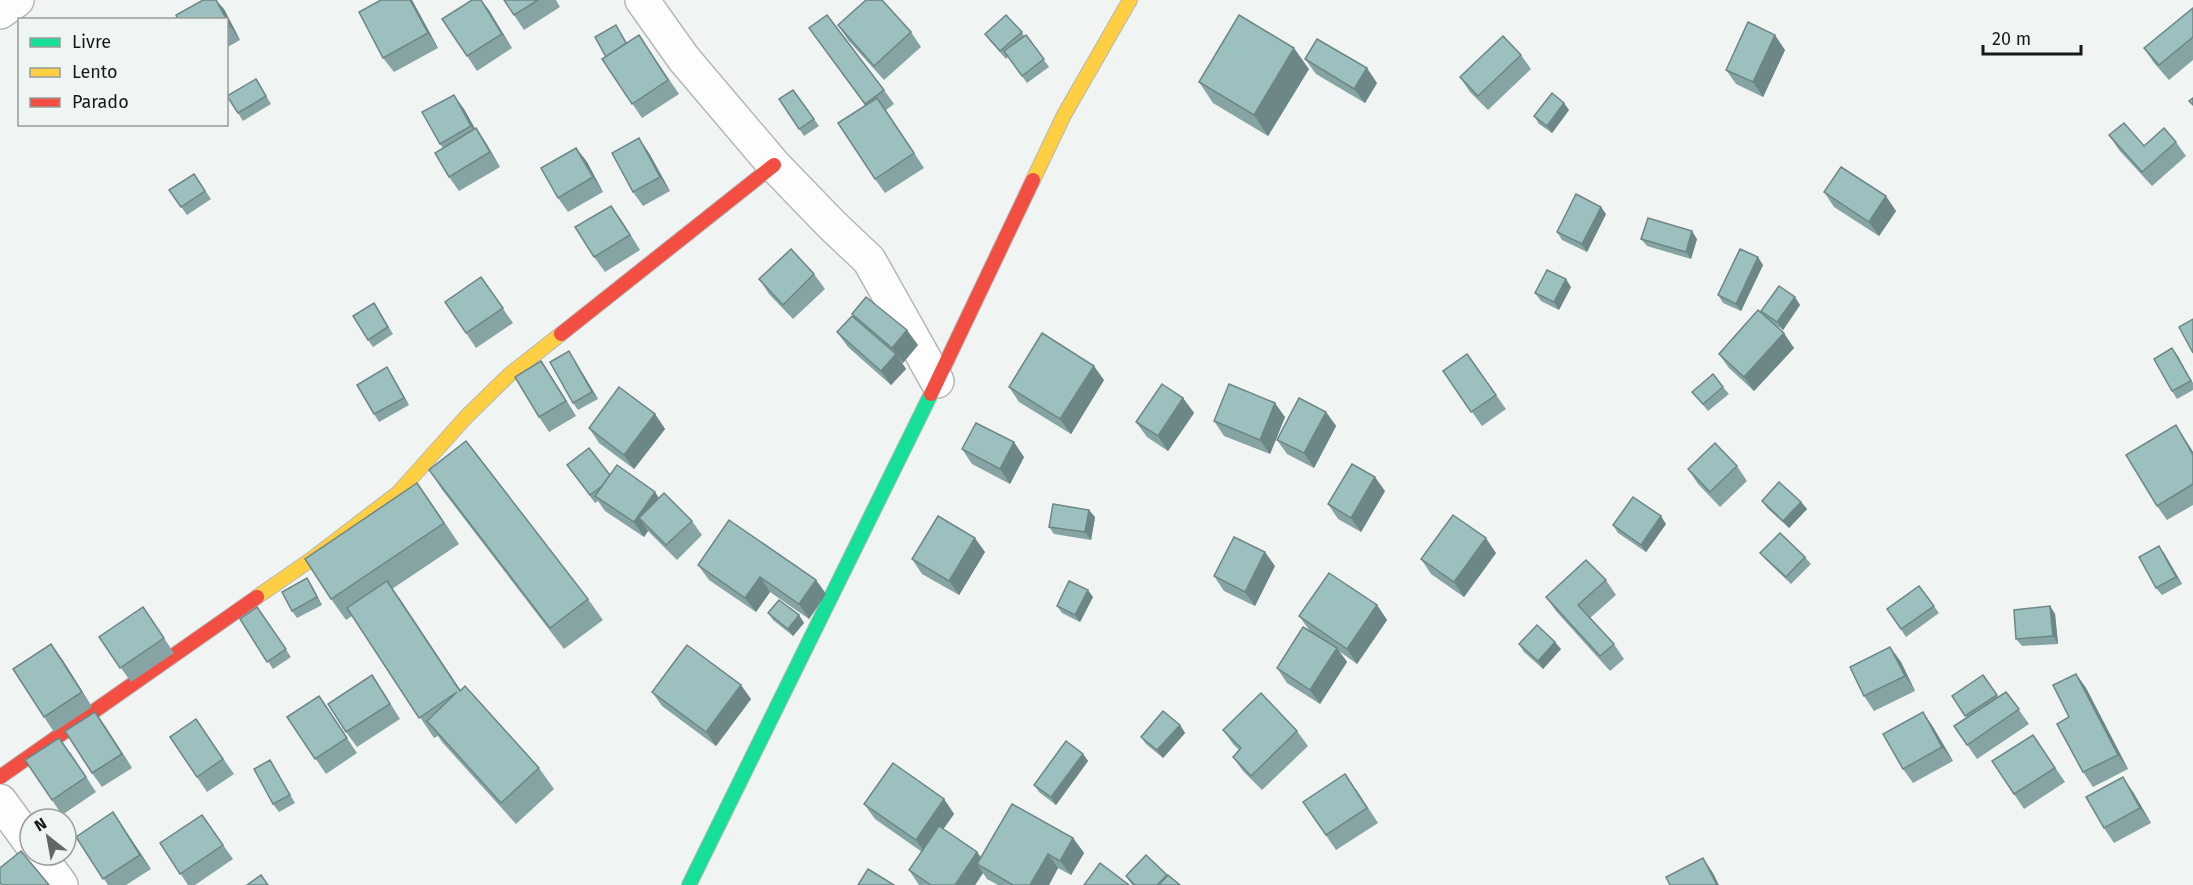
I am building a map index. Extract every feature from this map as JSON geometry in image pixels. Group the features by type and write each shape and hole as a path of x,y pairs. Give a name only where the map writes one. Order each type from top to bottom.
{"street":[{"path":"0,12 17,0"},
{"path":"642,0 684,59 774,165 869,260 937,381"},
{"path":"689,885 937,381 1064,115 1130,0"},
{"path":"0,777 309,561 398,493 466,417 508,375 774,165"},
{"path":"0,801 18,826"},
{"path":"48,867 61,885"}],"building":[{"path":"203,0 216,0 226,18 177,18 176,15"},
{"path":"381,0 410,0 428,33 383,58 359,12"},
{"path":"472,0 481,0 502,34 467,56 442,19"},
{"path":"504,0 538,0 514,15"},
{"path":"866,0 882,0 911,32 874,66 838,25"},
{"path":"2193,8 2193,37 2159,65 2144,48"},
{"path":"827,15 884,90 865,104 809,28"},
{"path":"1006,15 1022,32 1000,51 985,34"},
{"path":"1239,15 1294,48 1254,115 1199,82"},
{"path":"1748,22 1775,35 1753,82 1726,70"},
{"path":"616,25 626,43 606,57 595,37"},
{"path":"639,35 668,80 632,104 602,59"},
{"path":"1026,35 1044,59 1022,76 1004,51"},
{"path":"1503,36 1521,55 1478,96 1460,77"},
{"path":"1317,39 1367,68 1354,89 1305,59"},
{"path":"256,79 266,96 238,113 228,95"},
{"path":"793,90 814,119 799,129 779,99"},
{"path":"1552,93 1564,103 1547,126 1534,116"},
{"path":"454,95 471,126 440,144 422,112"},
{"path":"877,98 914,153 875,179 838,123"},
{"path":"2124,123 2144,146 2164,128 2176,142 2142,172 2109,135"},
{"path":"476,128 490,152 449,177 435,153"},
{"path":"639,138 660,177 633,192 612,153"},
{"path":"576,148 593,177 558,198 541,168"},
{"path":"1841,167 1886,196 1869,222 1824,192"},
{"path":"194,174 205,191 181,207 169,190"},
{"path":"1576,194 1601,207 1582,244 1557,232"},
{"path":"611,206 630,235 594,257 575,227"},
{"path":"1648,218 1692,231 1686,252 1641,239"},
{"path":"791,249 814,274 783,305 759,279"},
{"path":"1740,249 1758,257 1736,304 1718,295"},
{"path":"1547,270 1566,279 1554,302 1535,293"},
{"path":"481,277 503,308 466,333 445,302"},
{"path":"1779,286 1795,297 1777,322 1761,311"},
{"path":"866,297 907,330 892,348 852,314"},
{"path":"374,303 388,327 368,340 353,316"},
{"path":"1758,310 1784,333 1744,377 1719,354"},
{"path":"852,316 896,354 881,371 837,332"},
{"path":"2193,319 2193,353 2179,327"},
{"path":"1042,333 1094,366 1060,419 1009,387"},
{"path":"2172,348 2191,381 2172,391 2154,359"},
{"path":"569,351 592,392 573,403 550,362"},
{"path":"1467,354 1496,395 1471,412 1443,371"},
{"path":"541,361 566,401 539,417 515,377"},
{"path":"387,367 404,398 374,414 357,385"},
{"path":"1713,374 1723,387 1703,404 1692,392"},
{"path":"1162,384 1183,398 1158,436 1136,422"},
{"path":"1229,384 1275,403 1260,440 1214,421"},
{"path":"619,387 655,414 624,455 589,428"},
{"path":"1299,398 1326,412 1304,453 1277,440"},
{"path":"976,423 1014,442 1000,469 962,449"},
{"path":"2176,425 2193,455 2193,484 2157,506 2126,455"},
{"path":"466,441 588,599 550,628 429,470"},
{"path":"1715,443 1737,466 1710,492 1688,469"},
{"path":"589,448 610,475 602,486 590,495 567,465"},
{"path":"1352,464 1375,477 1351,518 1328,504"},
{"path":"617,465 655,492 634,522 595,496"},
{"path":"1779,482 1801,502 1783,521 1762,501"},
{"path":"417,483 444,523 331,599 305,559"},
{"path":"664,493 692,521 666,545 639,518"},
{"path":"1633,497 1661,516 1641,545 1613,525"},
{"path":"1053,504 1089,510 1085,532 1049,527"},
{"path":"1453,515 1486,538 1454,582 1421,559"},
{"path":"938,516 975,538 949,581 912,559"},
{"path":"729,520 816,580 799,604 760,577 745,598 698,565"},
{"path":"1780,533 1805,557 1786,577 1760,553"},
{"path":"1234,537 1265,552 1245,592 1214,576"},
{"path":"2159,546 2176,577 2156,588 2139,557"},
{"path":"1586,560 1606,580 1578,605 1614,644 1600,656 1546,597"},
{"path":"1329,573 1377,605 1347,649 1299,616"},
{"path":"307,578 317,597 292,611 282,592"},
{"path":"387,581 460,691 465,686 539,768 501,803 427,721 457,692 419,718 347,608"},
{"path":"1069,581 1088,590 1075,615 1057,606"},
{"path":"1919,586 1934,606 1901,629 1887,609"},
{"path":"779,600 799,615 788,629 768,613"},
{"path":"2050,606 2053,636 2016,639 2014,610"},
{"path":"143,607 164,638 120,668 99,637"},
{"path":"257,607 286,649 267,662 240,619"},
{"path":"1537,625 1555,642 1538,661 1519,644"},
{"path":"1303,627 1337,648 1310,690 1277,668"},
{"path":"51,644 82,692 44,717 13,669"},
{"path":"687,645 741,685 706,732 652,692"},
{"path":"1890,647 1905,676 1864,696 1850,667"},
{"path":"2076,674 2118,755 2083,772 2057,724 2069,717 2053,685"},
{"path":"372,675 390,704 346,732 328,704"},
{"path":"1983,675 1997,695 1965,716 1952,696"},
{"path":"2006,692 2019,709 1967,745 1954,726"},
{"path":"1261,693 1297,731 1251,776 1233,757 1241,748 1223,730"},
{"path":"319,696 347,738 315,759 287,717"},
{"path":"1163,711 1180,725 1157,750 1141,737"},
{"path":"95,712 122,754 92,773 65,731"},
{"path":"1923,712 1942,747 1903,769 1883,734"},
{"path":"196,719 223,759 197,777 170,737"},
{"path":"2033,735 2055,768 2014,794 1992,761"},
{"path":"59,738 86,777 52,800 25,760"},
{"path":"1066,741 1083,754 1051,797 1034,785"},
{"path":"270,760 290,795 273,804 254,769"},
{"path":"893,763 944,799 916,840 864,804"},
{"path":"1345,774 1367,808 1326,835 1303,802"},
{"path":"2123,777 2140,808 2104,828 2086,797"},
{"path":"1012,804 1073,838 1060,861 1048,854 1030,885 1013,885 977,864"},
{"path":"113,812 140,855 103,879 78,840 78,836"},
{"path":"202,815 223,845 180,874 160,843"},
{"path":"939,826 977,852 955,885 931,885 909,870"},
{"path":"18,853 18,867 34,867 49,885 2,885 0,868"},
{"path":"1146,855 1167,875 1157,885 1135,885 1126,876"},
{"path":"1703,858 1717,885 1670,885 1666,877"},
{"path":"1100,863 1129,885 1084,885"},
{"path":"868,869 894,885 858,885"},
{"path":"261,875 268,885 247,885"},
{"path":"1168,875 1180,885 1159,885"}],"traffic: fast":[{"path":"689,885 931,394"}],"traffic: slow":[{"path":"1033,180 1064,115 1130,0"},
{"path":"257,597 309,561 398,493 466,417 509,375 561,334"}],"traffic: jam":[{"path":"561,334 774,165"},
{"path":"931,394 1033,180"},
{"path":"0,777 257,597"}]}
